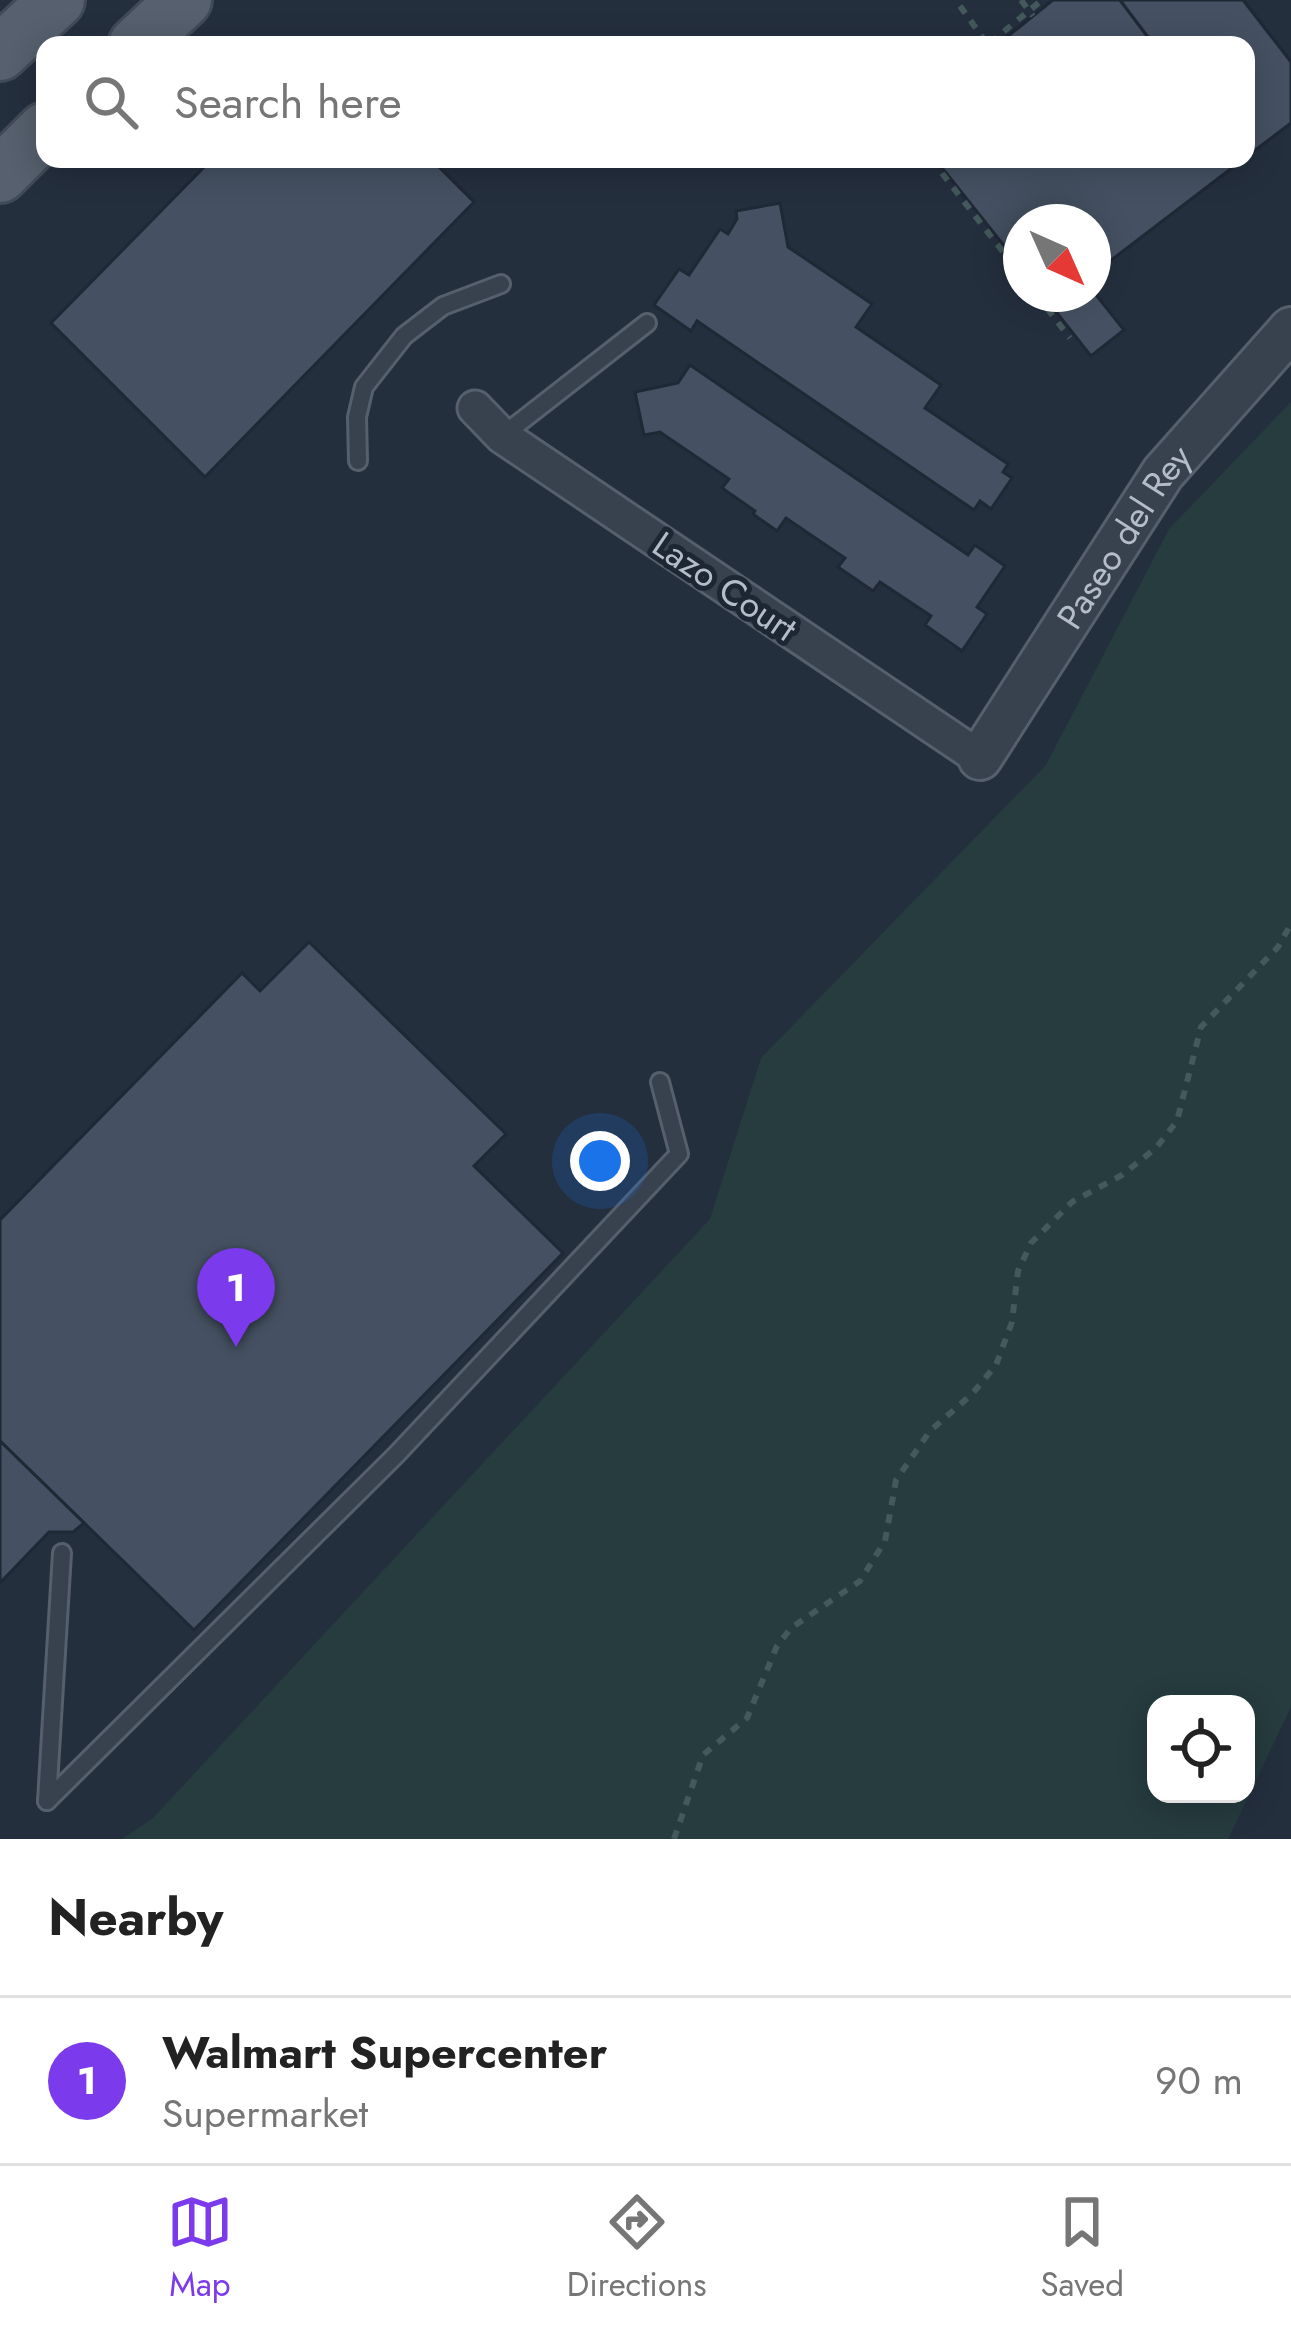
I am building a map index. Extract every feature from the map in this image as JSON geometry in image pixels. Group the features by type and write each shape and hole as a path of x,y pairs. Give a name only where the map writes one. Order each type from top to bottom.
{"main road":[{"path":"0,53 56,0"},
{"path":"146,36 184,0"},
{"path":"0,175 36,139"}],"street":[{"name":"Paseo del Rey","path":"980,758 1163,473 1291,329"},
{"name":"Lazo Court","path":"475,408 502,436 980,758"}],"lane":[{"path":"358,461 357,418 364,388 404,336 442,306 501,284"},
{"path":"502,436 647,323"},
{"path":"62,1552 47,1801 396,1455 679,1154 661,1082"}],"path":[{"path":"1021,0 1031,13"},
{"path":"1000,36 1042,0"},
{"path":"960,6 983,36"},
{"path":"938,168 1003,251"},
{"path":"1050,312 1070,338"},
{"path":"674,1839 704,1755 746,1718 777,1646 791,1628 860,1581 885,1540 896,1480 930,1431 996,1365 1012,1322 1018,1271 1031,1243 1072,1202 1122,1175 1156,1148 1177,1121 1201,1028 1278,946 1291,924"}],"green space":[{"path":"1291,402 1291,1707 1255,1782 1255,1695 1147,1695 1147,1803 1245,1803 1228,1839 122,1839 152,1819 710,1219 761,1058 1046,765 1169,529"}],"building":[{"path":"1053,0 1243,0 1291,62 1291,123 1255,150 1255,36 1008,36"},
{"path":"1053,0 1120,0 1147,36 1008,36"},
{"path":"1120,0 1243,0 1291,62 1291,123 1255,150 1255,36 1147,36"},
{"path":"203,168 440,168 474,202 205,477 51,323"},
{"path":"942,168 1231,168 1111,260 1111,204 1003,204 1003,244"},
{"path":"942,168 1232,168 1111,260 1111,204 1003,204 1003,244"},
{"path":"780,203 788,247 872,304 856,327 941,385 925,408 1008,464 1003,472 1012,478 991,509 980,501 974,510 697,321 691,331 654,305 679,269 689,275 720,229 728,234 736,211"},
{"path":"1056,312 1110,312 1124,330 1091,356"},
{"path":"690,365 968,555 975,545 1005,566 977,607 987,614 962,651 925,625 931,616 880,582 873,591 838,567 845,558 786,518 777,531 722,488 729,479 660,432 644,435 635,392 678,383"},
{"path":"309,942 506,1134 474,1166 563,1253 194,1630 0,1441 0,1220 242,973 260,991"},
{"path":"0,1441 84,1523 73,1532 49,1532 0,1583"}],"place":[{"name":"Walmart Supercenter","path":"236,1347"}]}
